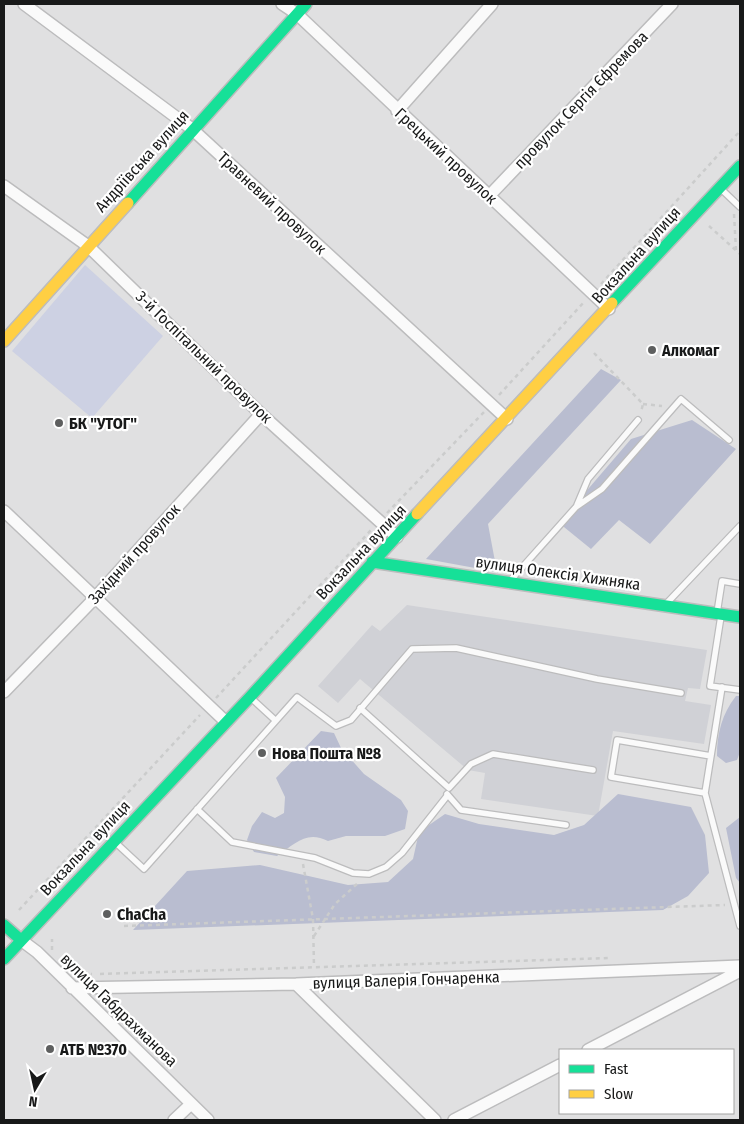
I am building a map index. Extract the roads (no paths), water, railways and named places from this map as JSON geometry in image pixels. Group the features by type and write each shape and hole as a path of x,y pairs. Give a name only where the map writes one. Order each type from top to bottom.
{"main road":[{"name":"Андріївська вулиця","path":"4,341 306,4"},
{"name":"Вокзальна вулиця","path":"4,959 250,697 372,562 507,419 740,166"},
{"name":"вулиця Олексія Хижняка","path":"372,562 740,617"},
{"name":"вулиця Габдрахманова","path":"4,925 21,940"}],"street":[{"name":"Травневий провулок","path":"24,4 192,129 507,419"},
{"name":"Грецький провулок","path":"282,4 297,14 397,111 609,309"},
{"path":"397,111 492,4"},
{"name":"провулок Сергія Єфремова","path":"489,196 672,4"},
{"name":"3-й Госпітальний провулок","path":"4,186 88,246 262,414 397,537"},
{"name":"Західний провулок","path":"4,692 94,599 262,414"},
{"path":"4,511 94,599 226,722"},
{"name":"вулиця Габдрахманова","path":"21,940 37,952 208,1120"},
{"name":"вулиця Валерія Гончаренка","path":"72,988 296,984 740,966"},
{"path":"590,1049 740,971"},
{"path":"296,984 436,1120"},
{"path":"454,1120 559,1066"},
{"path":"174,1120 191,1104"}],"lane":[{"path":"720,188 740,207"},
{"path":"508,582 576,507 602,488 681,399 729,440"},
{"path":"576,507 588,479 638,420"},
{"path":"665,606 740,526"},
{"path":"740,584 722,581 710,686 740,690"},
{"path":"114,841 144,869 297,697 336,726 351,720 412,649 456,648 597,679 682,693"},
{"path":"722,687 705,792 737,903 740,926"},
{"path":"250,697 275,720"},
{"path":"360,708 449,788"},
{"path":"705,792 611,777 617,740 711,756"},
{"path":"197,809 232,842 331,862 353,872 369,874 386,867 402,853 447,796 449,788 471,764 493,754 593,770"},
{"path":"447,796 461,810 566,825"}],"place":[{"name":"Алкомаг","path":"652,350"},
{"name":"БК \"УТОГ\"","path":"59,423"},
{"name":"Нова Пошта №8","path":"262,753"},
{"name":"ChaCha","path":"107,914"},
{"name":"АТБ №370","path":"50,1049"}]}
